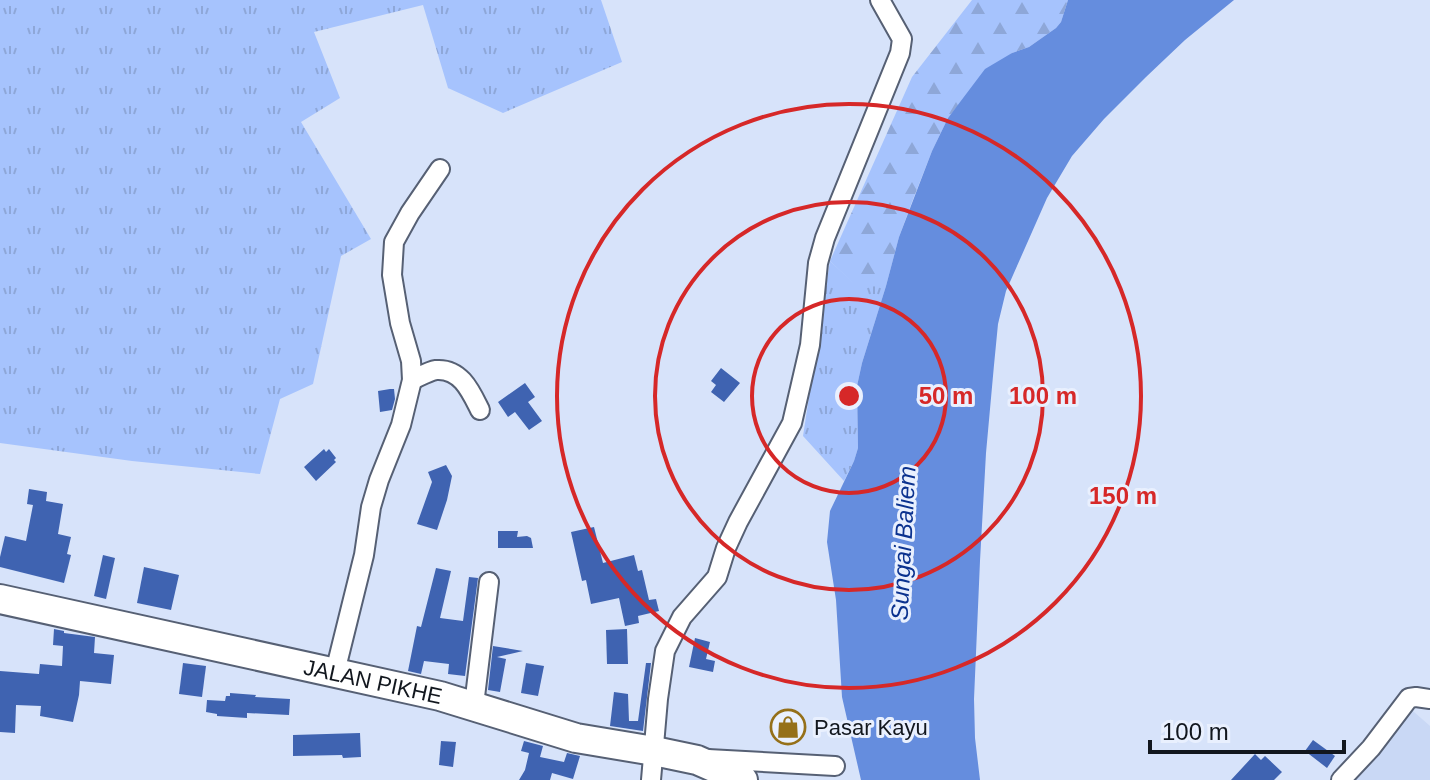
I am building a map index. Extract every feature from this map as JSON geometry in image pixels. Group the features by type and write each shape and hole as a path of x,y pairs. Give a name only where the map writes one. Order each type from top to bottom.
{"highway":[{"name":"JALAN PIKHE","path":"0,599 474,705 576,738 697,760 743,780"}],"street":[{"path":"651,780 665,651 682,617 717,577 738,522 792,423 810,345 818,263 825,238 903,45 880,0"},
{"path":"335,672 364,555 371,507 401,425 412,380 411,361 400,323 392,275 394,242 440,169"},
{"path":"412,380 436,370 457,375 469,388 480,410"},
{"path":"474,705 489,582"},
{"path":"1341,780 1371,748 1409,698 1430,699"},
{"path":"697,760 714,758 835,766"}],"shaded area":[{"path":"1406,705 1430,726 1430,780 1345,780"}],"green space":[{"path":"0,0 601,0 622,62 503,113 448,88 423,5 314,32 340,98 301,122 371,239 341,256 313,384 280,399 260,474 0,443"},
{"path":"972,0 1068,0 1056,28 1029,47 1012,53 964,98 948,118 899,237 886,286 857,287 830,261 912,77"},
{"path":"830,261 857,286 886,286 857,386 858,448 844,481 803,436"}],"water":[{"name":"Sungai Baliem","path":"1068,0 1234,0 1146,77 1072,156 1047,198 1006,291 998,324 994,365 980,561 974,699 980,780 861,780 842,697 836,600 827,542 830,511 858,448 857,386 862,363 899,237 948,118 985,69 1029,47 1056,28"}],"building":[{"path":"721,368 740,383 724,402 711,392 716,385 711,381"},
{"path":"525,383 535,397 528,402 542,421 529,430 515,412 508,417 498,402"},
{"path":"394,389 392,410 380,412 378,391"},
{"path":"324,449 326,452 329,449 336,462 316,481 304,467"},
{"path":"446,465 452,476 437,530 417,524 432,482 428,472"},
{"path":"29,489 47,492 46,501 63,504 58,534 71,537 67,554 71,555 64,583 0,567 5,536 26,541 33,505 27,504"},
{"path":"594,527 603,563 634,555 638,571 642,570 649,600 656,599 659,611 638,616 639,623 625,626 619,598 591,604 586,580 582,581 571,532"},
{"path":"498,531 518,531 517,537 531,538 533,548 498,548"},
{"path":"103,555 115,558 106,599 94,596"},
{"path":"144,567 179,575 171,610 137,603"},
{"path":"436,568 451,571 440,618 463,621 469,577 478,578 465,676 448,674 449,664 424,661 421,674 408,671 417,626 421,627"},
{"path":"54,629 95,637 94,653 114,655 111,684 80,681 73,722 40,716 41,706 16,705 15,733 0,732 0,671 39,674 40,664 62,666 63,646 53,645"},
{"path":"627,629 628,664 607,664 606,630"},
{"path":"695,638 710,642 706,659 715,661 713,672 689,667"},
{"path":"493,646 523,651 497,657 506,659 500,692 488,690"},
{"path":"183,663 206,666 202,697 179,694"},
{"path":"526,663 544,666 538,696 521,693"},
{"path":"646,663 651,663 643,731 610,726 614,692 628,694 629,721 638,721"},
{"path":"230,693 290,699 289,715 247,713 247,718 206,712 207,700 225,701"},
{"path":"360,733 361,757 293,756 293,735"},
{"path":"1313,740 1335,756 1327,768 1305,751"},
{"path":"441,741 456,742 453,767 439,765"},
{"path":"524,741 543,746 540,757 564,762 567,753 580,756 573,779 552,773 550,780 519,780 529,753 521,751"},
{"path":"1255,754 1261,760 1265,756 1282,772 1274,780 1231,780"}],"place":[{"name":"Pasar Kayu","path":"788,727"}]}
